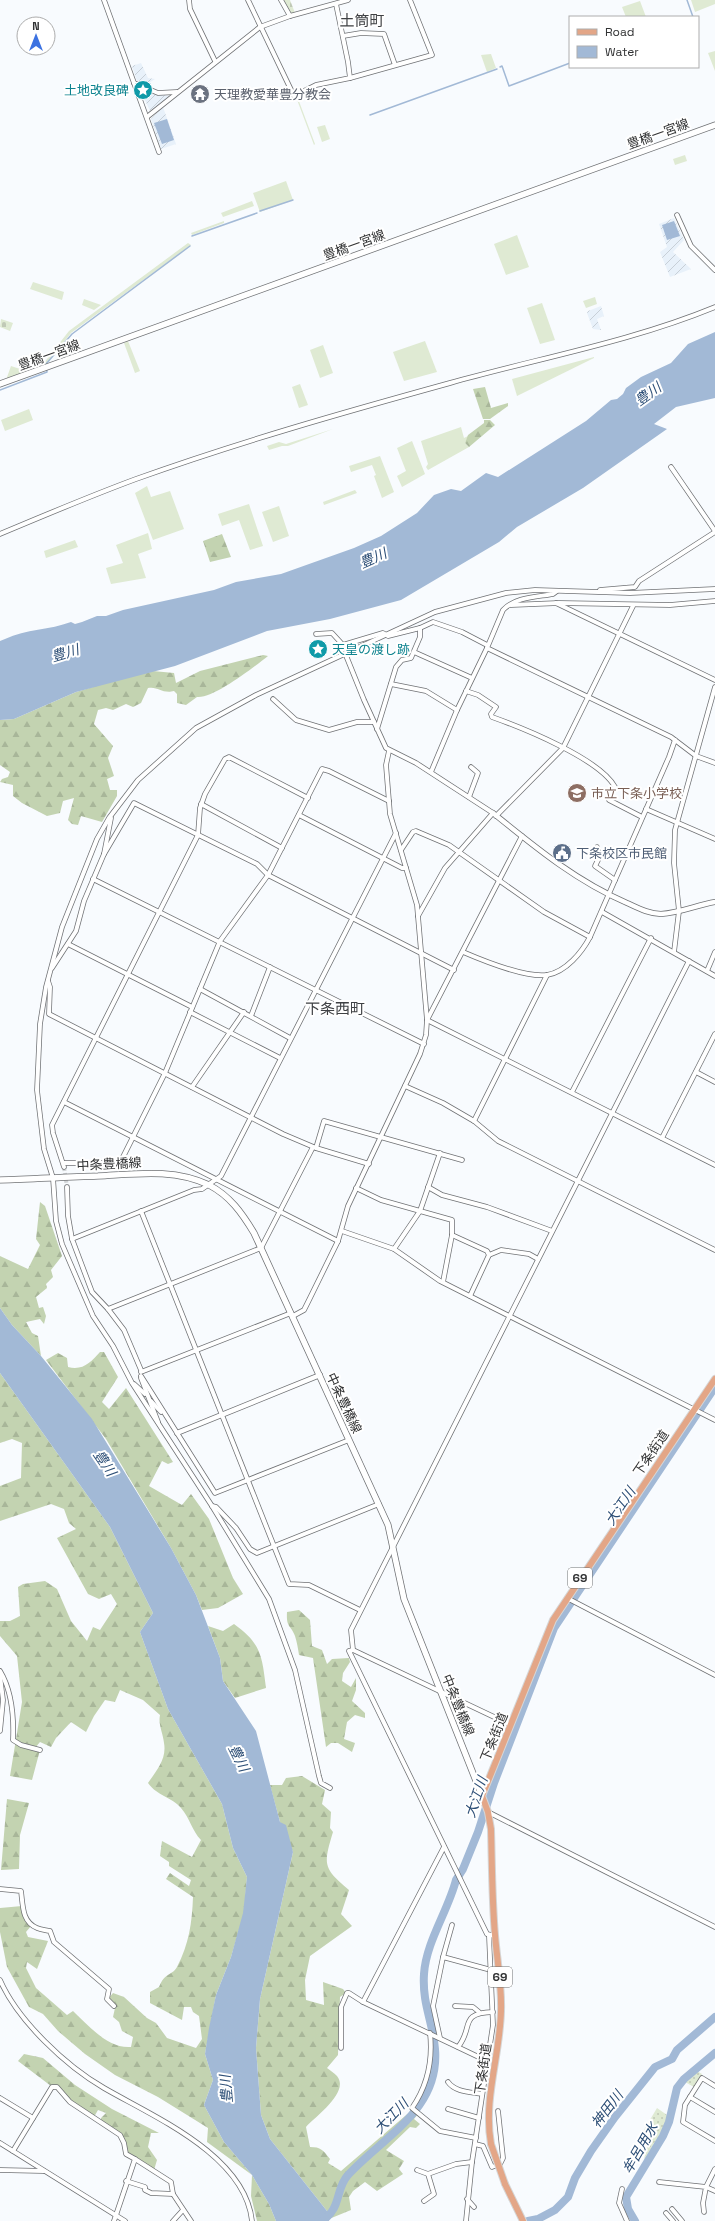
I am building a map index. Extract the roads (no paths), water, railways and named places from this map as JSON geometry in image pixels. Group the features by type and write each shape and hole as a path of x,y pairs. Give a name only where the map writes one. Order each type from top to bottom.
{"main road":[{"name":"豊橋一宮線","path":"0,384 715,125"},
{"name":"中条豊橋線","path":"0,1180 167,1173 195,1179 209,1185 232,1201 242,1213 261,1248 379,1504 394,1544 404,1599 483,1798"},
{"name":"下条街道","path":"523,2221 505,2184 491,2144 489,2123 492,2084 501,2019 499,1966 492,1936 488,1811 483,1798 553,1620 570,1600 694,1409 715,1380"}],"street":[{"path":"104,0 159,152"},
{"path":"189,0 190,9 215,61"},
{"path":"248,0 294,96 316,86 375,73 395,65 418,61 432,56 410,0"},
{"path":"281,0 290,16"},
{"path":"147,117 215,61 260,27 290,16 348,0"},
{"path":"336,4 350,78"},
{"path":"342,36 361,33 384,34 395,65"},
{"path":"134,83 158,93 170,94 179,91"},
{"path":"677,215 691,246 715,270"},
{"path":"0,534 77,502 193,459 290,429 451,383 667,326 715,307"},
{"path":"594,592 635,587 639,581 715,532 671,467"},
{"path":"330,1788 321,1783 295,1670 269,1599 212,1506 132,1383 113,1346 93,1316 62,1244 56,1221 53,1178 44,1149 37,1090 40,1024 49,971 62,927 86,863 111,816 143,775 196,728 256,695 385,634 435,612 466,602 506,593 557,591 630,593 714,590"},
{"path":"431,772 457,710 503,610 508,605 518,601 554,594 557,591"},
{"path":"508,605 555,603 633,606 715,602"},
{"path":"555,603 715,680"},
{"path":"418,916 445,868 495,814 563,748 633,606"},
{"path":"316,634 332,633 343,645 383,633 388,636 420,628 433,622 438,623 462,632 674,740 696,756 715,763"},
{"path":"376,729 398,664 411,658 420,637 420,628"},
{"path":"414,652 472,678"},
{"path":"345,653 376,729 384,746 389,751 405,757 431,772 495,814 584,882 609,895 653,913 679,911 715,902"},
{"path":"391,684 426,692 457,710"},
{"path":"674,952 679,911 674,863 676,822 715,687"},
{"path":"466,690 478,695 496,707 491,714 492,717 563,748 584,759 612,782 615,787 609,797 610,800 642,817"},
{"path":"273,699 296,720 330,730 356,722 374,722"},
{"path":"463,952 505,968 532,974 547,975 566,966 585,947 602,912 674,740"},
{"path":"141,1370 304,1310 338,1241 348,1206 356,1188 424,1044 428,1020 417,905 396,833 389,801 386,764 389,751"},
{"path":"308,798 229,757 222,765 201,804 198,835 52,1125 53,1133 64,1165 118,1163 122,1161 165,1073 220,941 268,875 308,798 322,769 389,801"},
{"path":"469,797 478,773 472,767"},
{"path":"49,971 76,931 84,901 104,854 123,819 134,803 257,864 268,875 454,970"},
{"path":"201,804 282,848"},
{"path":"646,809 715,839"},
{"path":"299,815 402,868 406,868"},
{"path":"104,854 111,816"},
{"path":"401,850 413,832 416,831 449,845 544,912 590,937"},
{"path":"72,1239 209,1185 218,1179 396,833"},
{"path":"428,1020 522,836"},
{"path":"597,847 600,856 595,866 615,880"},
{"path":"93,880 160,911 424,1044"},
{"path":"602,912 651,938 715,976"},
{"path":"572,1092 651,938"},
{"path":"68,944 192,1007"},
{"path":"707,971 715,952"},
{"path":"353,1650 351,1630 360,1610 689,961"},
{"path":"251,1016 270,967"},
{"path":"474,1121 547,975"},
{"path":"48,981 50,986 49,1014 314,1148 368,1164"},
{"path":"200,989 290,1038"},
{"path":"190,1012 280,1058"},
{"path":"192,1087 244,1012"},
{"path":"428,1020 715,1165"},
{"path":"662,1138 715,1034"},
{"path":"696,1072 715,1082"},
{"path":"405,1086 443,1103 474,1121 492,1137 715,1250"},
{"path":"64,1102 282,1211 338,1241"},
{"path":"108,1309 261,1248 282,1211 314,1148 324,1121 462,1160"},
{"path":"394,1249 420,1211 440,1153"},
{"path":"67,1187 68,1216 72,1239 92,1292 108,1309 124,1330 141,1370 141,1376 157,1417 158,1424"},
{"path":"428,1187 442,1195 487,1207 552,1231"},
{"path":"356,1188 381,1200 452,1220 452,1235 443,1282"},
{"path":"141,1211 289,1584 309,1585 360,1610"},
{"path":"342,1231 394,1249 443,1282 715,1420"},
{"path":"452,1235 487,1251 489,1254"},
{"path":"470,1296 489,1254 502,1250 529,1254 538,1259"},
{"path":"177,1433 320,1375"},
{"path":"141,1376 215,1493 349,1440"},
{"path":"132,1383 148,1397 170,1422"},
{"path":"212,1506 216,1506 236,1528 254,1553 257,1553 379,1504"},
{"path":"570,1600 715,1675"},
{"path":"353,1650 511,1725"},
{"path":"353,1650 349,1651 457,1874 492,1936 491,1969 493,2031 487,2060 472,2162 466,2220"},
{"path":"0,1671 6,1680 11,1700 13,1740 21,1745 40,1750"},
{"path":"0,1676 3,1700 0,1731"},
{"path":"488,1811 715,1927"},
{"path":"363,2002 444,1847"},
{"path":"0,1889 21,1891 25,1917 28,1922 39,1930 50,1931 54,1942 109,1989 107,1999 114,2006"},
{"path":"440,2038 433,2006 443,1957 452,1925"},
{"path":"443,1957 491,1969 499,1966"},
{"path":"0,1980 23,2016 38,2035 75,2068 104,2088 180,2130 217,2160 242,2189 249,2205 252,2221"},
{"path":"341,2048 341,2007 344,1999 349,1993 363,2002 487,2060"},
{"path":"455,2006 473,2007 479,2012 493,2012"},
{"path":"458,2047 462,2042 467,2024 479,2012"},
{"path":"430,2033 432,2049 430,2064 421,2094 412,2108 440,2131 476,2138"},
{"path":"715,2086 702,2078 685,2105 683,2122 715,2141"},
{"path":"448,2082 452,2087 459,2090 482,2094"},
{"path":"484,2083 492,2084"},
{"path":"13,2151 52,2087 56,2086 70,2102 120,2135 124,2143 126,2154 170,2181 173,2194 191,2221"},
{"path":"690,2097 715,2112"},
{"path":"0,2098 33,2118"},
{"path":"448,2109 479,2118"},
{"path":"475,2144 483,2146 492,2166 500,2164 503,2158 498,2111"},
{"path":"0,2143 125,2221"},
{"path":"114,2221 126,2181 135,2159"},
{"path":"418,2170 428,2174 456,2164 472,2162"},
{"path":"704,2212 703,2203 706,2187 715,2168"},
{"path":"0,2170 45,2171"},
{"path":"424,2201 434,2194 428,2174"},
{"path":"126,2181 145,2187 145,2190 151,2193 173,2194"},
{"path":"659,2182 706,2187 715,2191"},
{"path":"622,2189 619,2203 627,2221"},
{"path":"467,2199 474,2207"},
{"path":"672,2209 682,2221"},
{"path":"173,2221 183,2210"},
{"path":"666,2213 673,2221"}],"water":[{"path":"167,119 174,140 162,144 154,123"},
{"path":"674,221 680,236 667,240 662,225"},
{"name":"豊川","path":"715,332 715,398 676,407 654,424 667,429 583,488 517,527 499,542 401,600 330,619 267,631 175,666 76,692 14,719 0,720 0,641 21,633 55,627 71,622 75,624 97,616 106,616 123,610 214,590 236,582 281,574 354,548 381,536 417,513 434,495 451,489 461,491 486,473 498,477 586,421 611,400 617,399 623,394 626,388 641,377 671,363 688,344"},
{"name":"豊川","path":"0,1308 12,1325 41,1356 92,1419 171,1548 196,1595 220,1658 223,1681 256,1731 280,1822 286,1825 293,1852 260,1999 256,2048 261,2115 270,2139 327,2211 329,2221 276,2221 269,2204 252,2175 224,2142 204,2105 213,2080 205,2054 209,2028 216,1995 231,1957 243,1913 247,1877 233,1848 222,1804 168,1709 140,1632 153,1613 110,1527 0,1373"}],"waterway":[{"path":"687,0 693,16"},
{"path":"500,67 502,66 509,86 569,63"},
{"path":"370,115 497,69"},
{"path":"260,211 293,200"},
{"path":"192,236 257,213"},
{"path":"0,390 47,372 46,364 72,334 190,246"},
{"name":"大江川","path":"322,2221 333,2210 341,2186 348,2175 407,2120 429,2089 434,2070 435,2049 426,2004 424,1985 424,1974 429,1950 456,1880 463,1869 478,1832 494,1783 554,1628 715,1387"},
{"name":"神田川","path":"528,2221 538,2219 555,2210 568,2197 575,2178 591,2151 615,2117 655,2067 672,2059 677,2050 715,2017"},
{"name":"牟呂用水","path":"635,2221 628,2209 626,2197 663,2136 669,2122 677,2088 684,2079 715,2053"}],"tunnel":[{"path":"64,1167 67,1187"}],"place":[{"name":"土地改良碑","path":"143,90"},
{"name":"天理教愛華豊分教会","path":"200,94"},
{"name":"天皇の渡し跡","path":"318,649"},
{"name":"市立下条小学校","path":"577,793"},
{"name":"下条校区市民館","path":"562,853"}],"district":[{"name":"土筒町","path":"362,20"},
{"name":"下条西町","path":"335,1008"}]}
